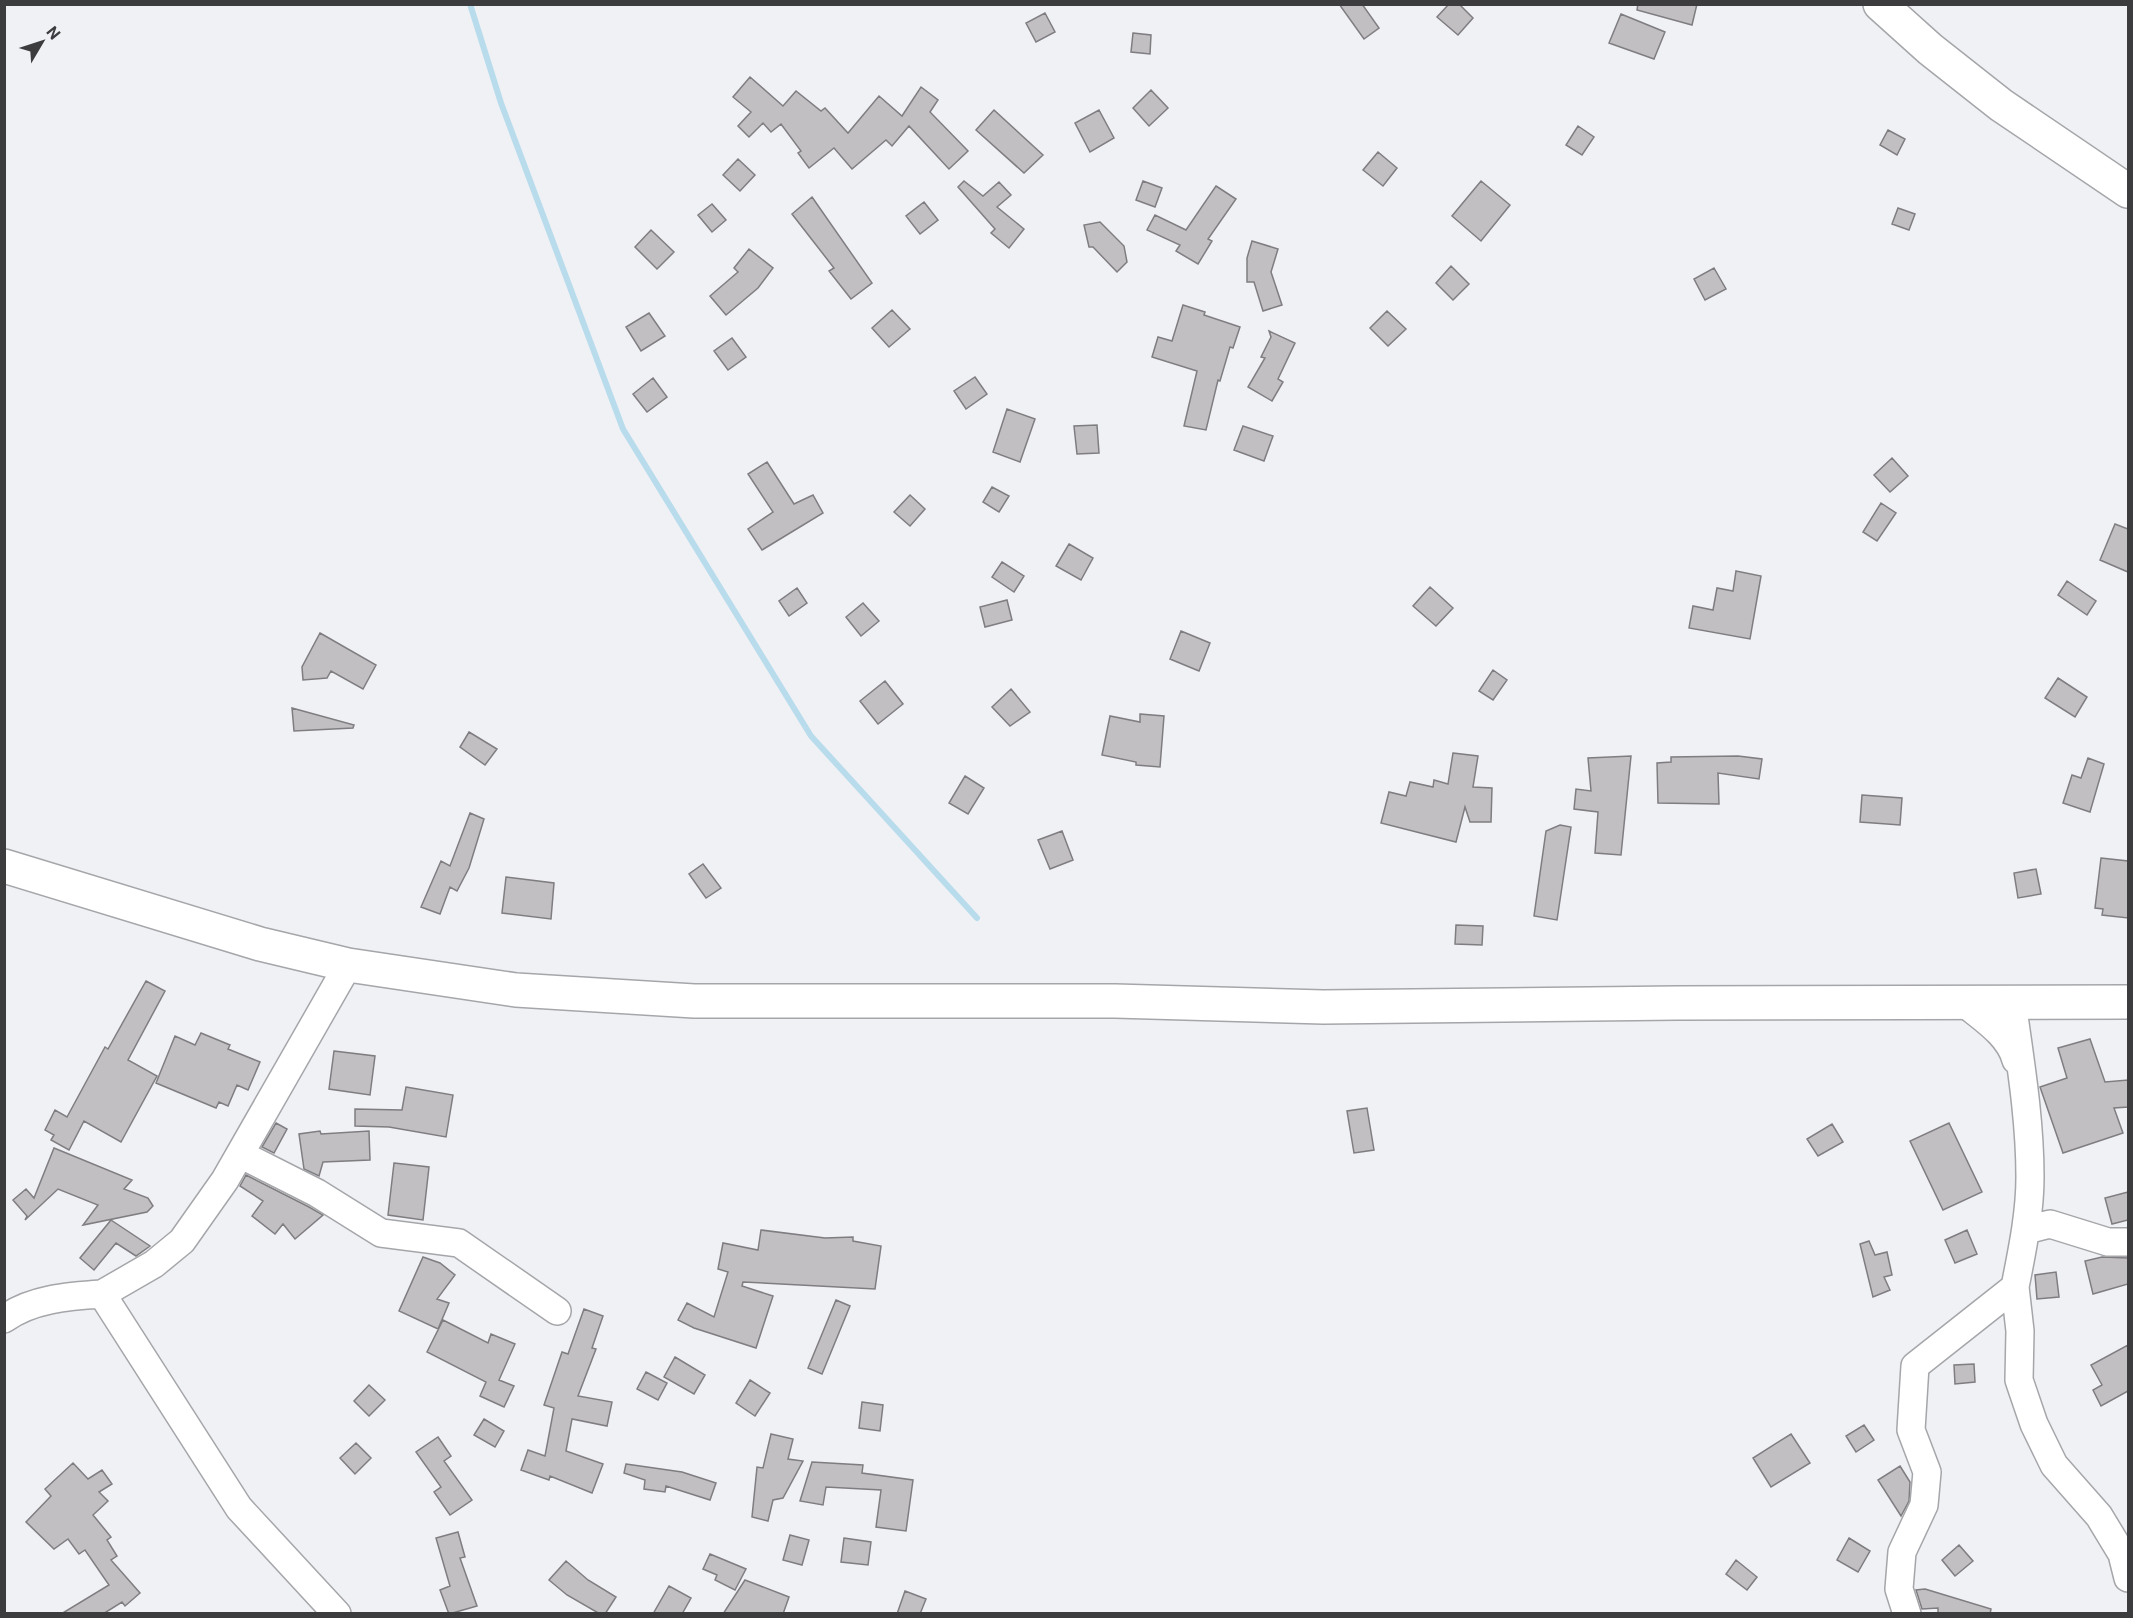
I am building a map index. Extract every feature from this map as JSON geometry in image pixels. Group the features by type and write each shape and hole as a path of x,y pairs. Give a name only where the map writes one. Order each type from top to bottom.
{"main road":[{"path":"1880,4 1930,49 2001,105 2128,191"},
{"path":"4,866 260,944 348,965 516,990 694,1001 1115,1000 1323,1007 2012,1002 2127,998"}],"street":[{"path":"4,1319 20,1308 75,1295 102,1294 154,1264 182,1241 240,1154 348,965"},
{"path":"1963,1002 1999,1032 2014,1052 2025,1094"},
{"path":"2012,1002 2025,1094 2030,1178 2026,1230 2015,1287 2020,1331 2019,1380 2034,1424 2054,1465 2099,1516 2122,1554 2128,1578"},
{"path":"240,1154 317,1193 381,1233 459,1243 557,1311"},
{"path":"2026,1230 2050,1224 2108,1242 2128,1242"},
{"path":"1907,1614 1899,1589 1902,1552 1924,1505 1927,1472 1911,1430 1915,1366 2015,1287"},
{"path":"102,1294 239,1508 337,1614"}],"building":[{"path":"1339,4 1362,4 1379,28 1364,39"},
{"path":"1449,4 1459,4 1473,18 1458,35 1437,17"},
{"path":"1638,4 1697,4 1692,25 1637,10"},
{"path":"1045,13 1055,32 1036,42 1026,23"},
{"path":"1621,14 1665,32 1654,59 1609,43"},
{"path":"1133,33 1151,35 1150,54 1131,52"},
{"path":"750,77 783,106 796,91 821,111 825,108 848,133 879,96 902,116 921,87 938,100 930,112 968,151 949,169 909,126 892,146 886,140 852,169 834,148 809,168 798,153 801,151 781,124 771,132 763,123 749,137 738,126 751,112 733,97"},
{"path":"1151,90 1168,108 1149,126 1133,108"},
{"path":"994,110 1043,155 1024,173 976,130"},
{"path":"1099,110 1114,138 1090,152 1075,123"},
{"path":"1578,126 1594,137 1582,155 1566,145"},
{"path":"1888,130 1905,139 1897,155 1880,145"},
{"path":"1378,152 1397,168 1383,186 1363,170"},
{"path":"738,159 755,175 740,191 723,175"},
{"path":"964,181 983,196 999,182 1011,195 997,207 1024,229 1009,248 991,233 995,229 958,187"},
{"path":"1143,181 1162,188 1155,207 1136,200"},
{"path":"1481,181 1510,205 1481,241 1452,216"},
{"path":"1216,186 1236,199 1208,239 1212,241 1198,264 1176,251 1180,245 1147,230 1155,215 1186,230"},
{"path":"812,197 872,283 851,299 829,271 834,268 792,214"},
{"path":"924,202 938,220 920,234 906,216"},
{"path":"712,204 726,220 712,232 698,215"},
{"path":"1898,208 1915,214 1909,230 1892,224"},
{"path":"1100,222 1124,246 1127,262 1117,272 1093,247 1089,247 1084,225"},
{"path":"651,230 674,252 657,269 635,247"},
{"path":"1252,241 1278,249 1271,272 1282,305 1263,311 1254,282 1247,282 1247,258"},
{"path":"749,249 773,268 758,288 726,315 710,296 738,272 734,268"},
{"path":"1451,266 1469,284 1453,300 1436,283"},
{"path":"1714,268 1726,289 1705,300 1694,279"},
{"path":"1183,305 1240,327 1233,348 1230,347 1220,381 1218,380 1206,430 1184,426 1197,371 1152,357 1158,337 1172,341"},
{"path":"892,310 910,329 889,347 872,328"},
{"path":"1387,311 1406,329 1388,346 1370,328"},
{"path":"649,313 665,336 641,351 626,327"},
{"path":"1269,331 1295,343 1278,379 1283,382 1272,401 1248,387 1265,358 1261,357 1271,337"},
{"path":"732,338 746,357 728,370 714,351"},
{"path":"975,377 987,394 966,409 954,391"},
{"path":"653,378 667,397 647,412 633,394"},
{"path":"1007,409 1035,419 1020,462 993,452"},
{"path":"1097,425 1099,453 1077,454 1074,426"},
{"path":"1243,426 1273,436 1264,461 1234,450"},
{"path":"1892,458 1908,476 1890,492 1874,475"},
{"path":"767,462 794,504 813,495 823,513 762,550 748,529 773,512 748,474"},
{"path":"992,487 1009,496 999,512 983,502"},
{"path":"910,495 925,509 910,526 894,512"},
{"path":"1881,503 1896,513 1877,541 1863,532"},
{"path":"2115,524 2128,529 2128,572 2100,560"},
{"path":"1069,544 1093,558 1081,580 1056,566"},
{"path":"1002,562 1024,576 1014,592 992,577"},
{"path":"1736,571 1761,576 1750,639 1689,628 1693,606 1713,610 1717,588 1733,591"},
{"path":"2067,581 2096,601 2087,615 2058,595"},
{"path":"1430,587 1453,608 1436,626 1413,606"},
{"path":"797,588 807,603 789,616 779,601"},
{"path":"1007,600 1012,620 985,627 980,607"},
{"path":"863,603 879,621 861,636 846,617"},
{"path":"1181,631 1210,643 1199,671 1170,659"},
{"path":"320,633 376,665 363,689 331,671 327,678 303,680 302,667"},
{"path":"1493,670 1507,680 1493,700 1479,691"},
{"path":"2058,678 2087,697 2075,717 2045,698"},
{"path":"885,681 903,704 878,724 860,701"},
{"path":"1011,689 1030,712 1010,726 992,707"},
{"path":"292,708 354,725 353,728 294,731"},
{"path":"1140,714 1164,716 1160,767 1136,765 1136,762 1102,755 1110,716 1140,722"},
{"path":"469,732 497,749 485,765 460,747"},
{"path":"1453,753 1478,756 1473,787 1492,788 1491,822 1470,822 1465,807 1456,842 1381,823 1389,792 1406,796 1410,782 1433,787 1434,780 1448,784"},
{"path":"1631,756 1621,855 1595,853 1598,812 1574,809 1576,789 1591,791 1588,758"},
{"path":"1738,756 1762,759 1759,779 1718,773 1719,804 1658,803 1657,763 1671,762 1671,757"},
{"path":"2088,758 2104,764 2090,812 2063,803 2072,775 2081,778"},
{"path":"965,776 984,788 968,814 949,803"},
{"path":"1862,795 1902,798 1900,825 1860,822"},
{"path":"470,813 484,819 469,868 457,891 450,887 440,914 421,907 441,861 450,866"},
{"path":"1560,825 1571,827 1557,920 1534,916 1546,831"},
{"path":"1062,831 1073,860 1050,869 1038,840"},
{"path":"2101,858 2128,861 2128,918 2102,915 2103,909 2095,908"},
{"path":"703,864 721,888 706,898 689,874"},
{"path":"2036,869 2041,894 2018,898 2014,873"},
{"path":"506,877 554,883 551,919 502,913"},
{"path":"1456,925 1483,926 1482,945 1455,944"},
{"path":"146,981 165,991 128,1060 157,1076 121,1142 84,1121 69,1150 51,1140 54,1135 45,1130 55,1110 67,1117 105,1047 108,1049"},
{"path":"201,1033 230,1045 228,1049 260,1062 248,1090 237,1085 228,1106 219,1102 216,1108 156,1083 175,1036 195,1045"},
{"path":"2090,1039 2105,1082 2128,1080 2128,1107 2114,1108 2123,1133 2063,1153 2040,1087 2067,1078 2058,1048"},
{"path":"334,1051 375,1056 370,1095 329,1089"},
{"path":"406,1087 453,1095 446,1137 389,1127 355,1126 355,1109 402,1110"},
{"path":"1367,1108 1374,1150 1354,1153 1347,1111"},
{"path":"276,1123 287,1129 274,1153 262,1147"},
{"path":"1949,1123 1982,1192 1943,1210 1910,1141"},
{"path":"1832,1124 1843,1142 1818,1156 1807,1139"},
{"path":"320,1131 321,1134 369,1131 370,1160 323,1162 319,1176 304,1169 299,1134"},
{"path":"54,1148 132,1180 124,1189 148,1198 153,1206 147,1212 83,1225 98,1205 58,1189 25,1220 27,1216 13,1200 26,1189 34,1198"},
{"path":"394,1163 429,1167 423,1220 388,1215"},
{"path":"246,1175 323,1215 295,1239 283,1224 275,1234 252,1216 263,1201 240,1186"},
{"path":"2128,1192 2128,1220 2112,1224 2105,1198"},
{"path":"111,1220 150,1246 136,1256 116,1243 94,1270 80,1258"},
{"path":"761,1230 825,1238 853,1237 853,1241 881,1246 875,1289 743,1282 742,1286 773,1296 756,1348 694,1328 678,1320 687,1303 714,1317 728,1272 718,1269 723,1243 758,1250"},
{"path":"1967,1230 1977,1254 1955,1263 1945,1240"},
{"path":"1869,1241 1875,1255 1887,1252 1892,1275 1884,1277 1890,1290 1873,1297 1860,1244"},
{"path":"423,1257 440,1263 455,1275 437,1299 449,1303 438,1329 399,1311"},
{"path":"2102,1257 2128,1258 2128,1284 2093,1294 2085,1261"},
{"path":"2056,1272 2059,1297 2037,1299 2035,1275"},
{"path":"836,1300 850,1306 822,1374 808,1368"},
{"path":"584,1309 603,1316 592,1348 596,1349 578,1396 612,1402 607,1426 572,1419 566,1451 603,1464 592,1493 550,1476 549,1480 521,1470 528,1450 545,1456 554,1408 544,1405 562,1352 568,1354"},
{"path":"443,1320 488,1343 491,1334 515,1344 499,1380 514,1386 504,1407 480,1396 486,1382 427,1352"},
{"path":"2128,1345 2128,1391 2101,1406 2093,1390 2102,1385 2091,1365"},
{"path":"675,1357 705,1375 694,1394 664,1377"},
{"path":"1974,1364 1975,1382 1955,1384 1954,1365"},
{"path":"646,1372 667,1383 658,1400 637,1389"},
{"path":"750,1380 770,1393 755,1416 736,1403"},
{"path":"369,1385 385,1400 369,1416 354,1401"},
{"path":"862,1402 883,1405 880,1431 859,1428"},
{"path":"484,1419 504,1431 495,1447 474,1435"},
{"path":"1864,1425 1874,1440 1856,1452 1846,1436"},
{"path":"771,1434 793,1439 788,1459 803,1461 783,1498 773,1500 768,1521 752,1517 757,1467 763,1468"},
{"path":"1791,1434 1810,1463 1771,1487 1753,1458"},
{"path":"438,1437 451,1456 444,1461 472,1500 450,1515 434,1492 441,1487 416,1452"},
{"path":"356,1443 371,1458 355,1474 340,1458"},
{"path":"812,1462 863,1465 862,1473 913,1480 906,1531 876,1527 881,1490 826,1487 823,1505 800,1501"},
{"path":"73,1463 88,1479 102,1470 112,1484 99,1492 108,1501 93,1515 111,1537 107,1540 117,1556 111,1560 140,1593 125,1606 122,1602 103,1614 61,1614 109,1585 85,1550 79,1554 68,1539 54,1549 26,1522 51,1496 45,1489"},
{"path":"626,1464 682,1472 716,1483 710,1500 666,1486 665,1492 644,1489 645,1480 624,1473"},
{"path":"1900,1466 1910,1482 1909,1501 1901,1516 1878,1480"},
{"path":"458,1532 465,1557 460,1558 477,1606 449,1614 440,1590 450,1586 436,1538"},
{"path":"790,1535 809,1540 802,1565 783,1560"},
{"path":"844,1538 871,1542 868,1565 841,1562"},
{"path":"1849,1538 1870,1551 1858,1572 1837,1560"},
{"path":"1959,1545 1973,1561 1955,1576 1942,1560"},
{"path":"710,1554 746,1569 735,1590 715,1580 717,1575 703,1569"},
{"path":"1736,1560 1757,1577 1747,1590 1726,1574"},
{"path":"566,1561 588,1580 616,1597 605,1614 600,1614 567,1595 549,1580"},
{"path":"745,1580 789,1597 783,1614 723,1614"},
{"path":"669,1586 691,1598 682,1614 653,1614"},
{"path":"1925,1589 1991,1609 1990,1614 1938,1614 1938,1608 1922,1609 1916,1590"},
{"path":"905,1591 926,1599 920,1614 897,1614"}],"waterway":[{"path":"470,4 501,103 623,429 811,736 977,918"}]}
